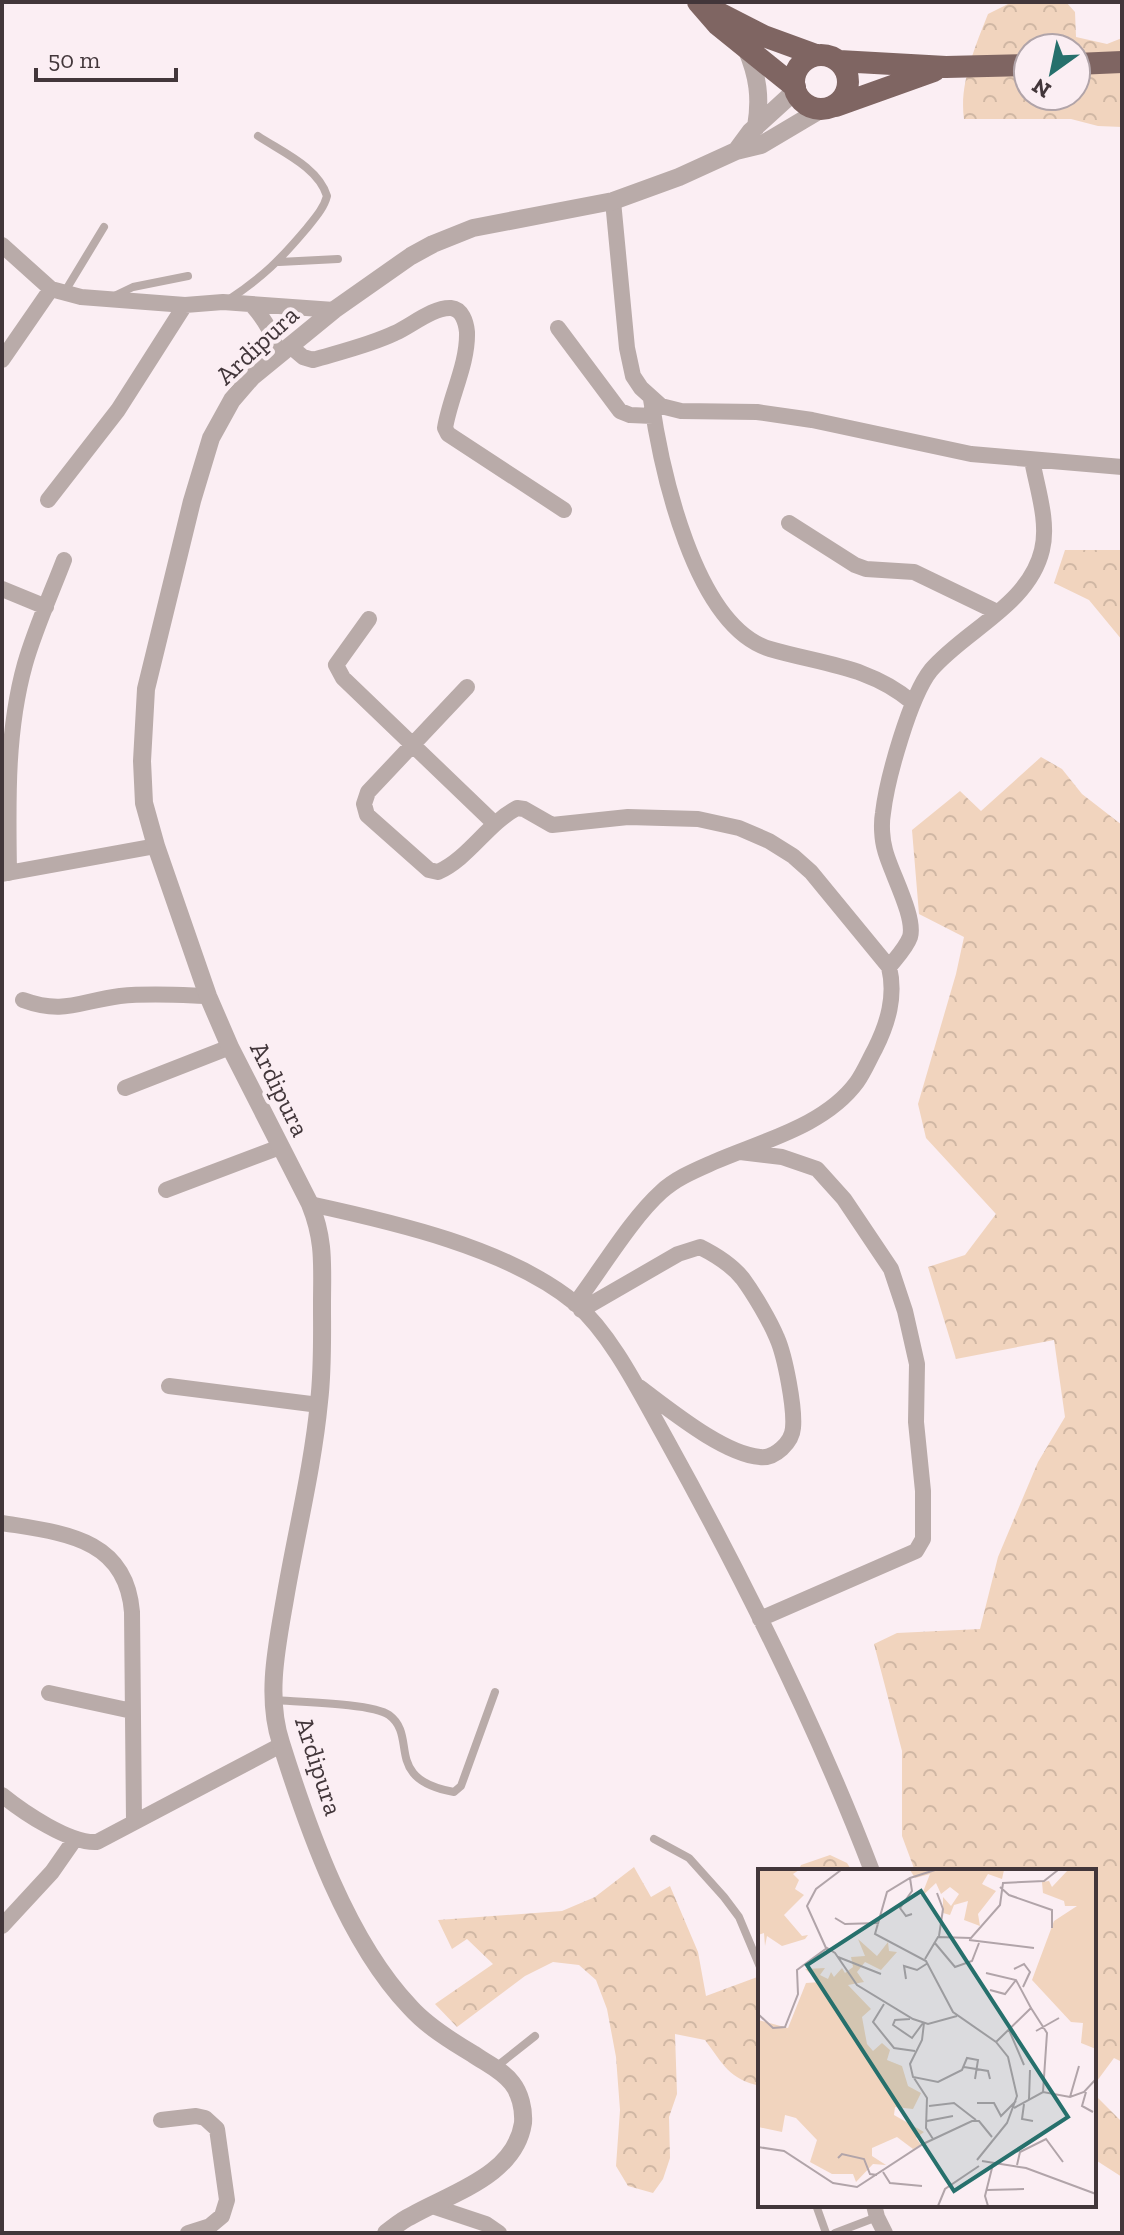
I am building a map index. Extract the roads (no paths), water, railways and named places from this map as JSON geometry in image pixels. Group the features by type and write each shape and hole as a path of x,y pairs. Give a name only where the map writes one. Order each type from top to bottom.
{"highway":[{"path":"716,10 746,48 795,89 805,104 828,108 946,67"},
{"path":"716,10 764,36 839,61 845,68 849,84 842,100 828,108"},
{"path":"795,89 796,71 816,55"},
{"path":"839,61 946,67 1012,65"},
{"path":"1092,63 1122,62"}],"street":[{"path":"746,48 759,87 756,127"},
{"name":"Ardipura","path":"736,151 795,89"},
{"name":"Ardipura","path":"386,2233 494,2171 513,2148 523,2123 521,2101 512,2083 495,2068 444,2036 411,2009 358,1939 311,1829 275,1725 273,1700 281,1623 319,1405 323,1249 320,1229 310,1204 230,1047 208,996 156,846 144,803 142,761 145,700 192,501 211,438 222,415 252,377 334,310 411,256 448,236 613,201 679,177 736,151 761,145 828,108"},
{"path":"613,201 627,348 633,376 652,407 671,496 688,546 724,618 744,636 759,644 852,668 880,679 912,702"},
{"path":"2,245 57,291 107,301 185,305 223,302 334,310"},
{"path":"2,360 57,291"},
{"path":"48,500 118,410 185,305"},
{"path":"252,305 284,351 313,360 394,334 437,311 458,310 467,331 465,351 445,428 448,434 564,510"},
{"path":"558,328 620,411 630,415 661,406 681,411 757,412 971,454 1122,467"},
{"path":"889,967 905,946 912,926 884,847 882,814 912,702 931,670 1021,589 1034,570 1045,536 1032,460"},
{"path":"789,523 855,565 866,569 914,572 997,612"},
{"path":"64,560 9,703 6,874 156,846"},
{"path":"2,589 46,607"},
{"path":"369,619 336,665 343,678 494,823"},
{"path":"467,687 368,792 364,804 367,815 419,862 438,872 455,862 494,823 521,807 552,825 628,817 698,819 739,828 769,841 811,872 889,967 893,985 891,1006 880,1040 857,1083 828,1109 793,1129 683,1176 661,1191 642,1213 578,1307"},
{"path":"23,1000 51,1008 68,1008 125,996 208,996"},
{"path":"125,1088 230,1047"},
{"path":"166,1190 280,1147"},
{"path":"738,1151 782,1157 817,1169 844,1199 891,1269 905,1311 917,1364 916,1422 923,1491 923,1539 916,1551 760,1619"},
{"path":"310,1204 383,1220 503,1262 549,1286 578,1307 607,1341 635,1383 760,1619 841,1792 871,1869"},
{"path":"578,1307 678,1254 700,1247 719,1256 743,1279 777,1338 787,1376 794,1429 788,1442 778,1452 762,1458 738,1451 692,1427 635,1383"},
{"path":"169,1386 319,1405"},
{"path":"2,1523 83,1540 107,1555 123,1572 131,1591 132,1612 134,1822"},
{"path":"49,1693 132,1711"},
{"path":"2,1795 75,1839 86,1843 97,1842 281,1745"},
{"path":"2,1926 52,1872 75,1839"},
{"path":"161,2120 196,2116 205,2118 217,2129 227,2200 222,2216 210,2226 188,2233"},
{"path":"432,2206 486,2224 499,2233"},
{"path":"875,2211 885,2233"}],"lane":[{"path":"223,302 258,280 279,262 315,218 327,196 315,174 258,136"},
{"path":"57,291 104,227"},
{"path":"279,262 338,259"},
{"path":"107,301 121,291 188,276"},
{"path":"273,1700 382,1711 398,1723 409,1769 428,1784 454,1792 461,1786 495,1692"},
{"path":"654,1839 689,1858 724,1897 739,1917 758,1962"},
{"path":"495,2068 535,2036"},
{"path":"817,2207 826,2233"},
{"path":"841,2232 875,2211"}]}
